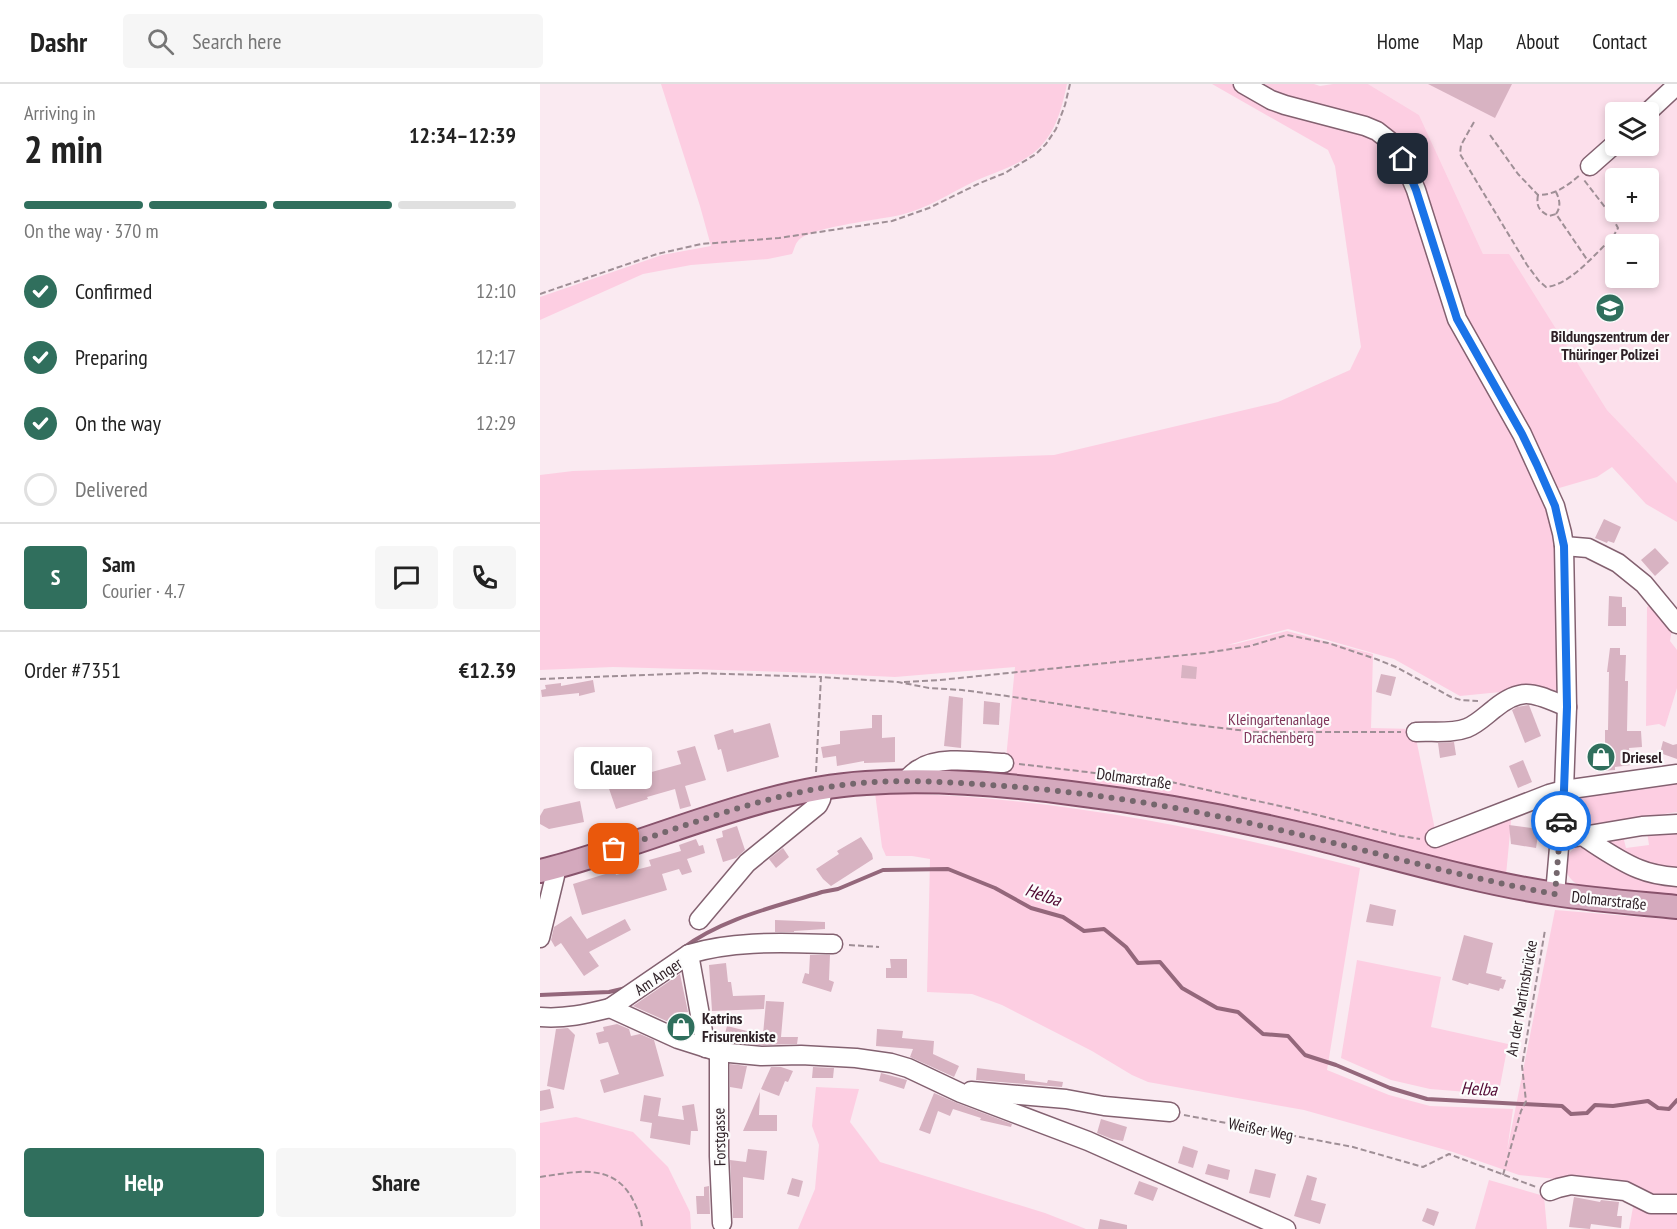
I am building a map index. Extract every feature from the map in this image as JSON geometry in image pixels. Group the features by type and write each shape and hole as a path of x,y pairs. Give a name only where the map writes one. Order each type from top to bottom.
{"main road":[{"name":"Dolmarstraße","path":"546,869 745,807 819,788 866,783 956,782 1026,787 1138,801 1256,824 1435,868 1555,894 1677,907"}],"street":[{"path":"1659,102 1677,85"},
{"path":"1250,86 1271,100 1285,105 1365,126 1377,131 1391,142 1403,159 1416,190 1457,319 1522,434 1555,506 1564,546 1567,707 1564,790 1555,894"},
{"path":"1585,171 1605,153"},
{"path":"1564,546 1588,548 1618,563 1644,584 1677,624"},
{"path":"1416,732 1456,731 1470,727 1504,700 1525,693 1567,707"},
{"path":"904,782 929,764 945,761 1004,763"},
{"path":"1435,838 1564,790 1677,774"},
{"path":"699,920 747,863 818,805 821,799 819,788"},
{"path":"1559,840 1642,826 1677,824"},
{"path":"1584,837 1640,870 1677,877"},
{"path":"540,938 555,876 546,869"},
{"path":"689,954 718,947 832,944"},
{"name":"Am Anger","path":"540,1017 580,1016 610,1008 689,954 713,1050"},
{"name":"Am Anger","path":"610,1008 678,1039 713,1050"},
{"path":"713,1050 761,1056 801,1055 856,1058 908,1068 961,1093 1088,1142 1286,1229"},
{"name":"Forstgasse","path":"713,1050 722,1223"},
{"path":"961,1093 965,1090 1055,1098 1104,1106 1170,1112"},
{"path":"1550,1191 1571,1185 1625,1191 1651,1204 1677,1204"}],"path":[{"path":"540,294 657,254 701,243 779,238 892,221 929,208 1005,173 1036,154 1056,129 1070,84"},
{"path":"1474,122 1461,145 1460,154 1527,265 1545,287 1554,286 1564,281 1588,261 1613,237 1618,228 1585,171 1565,188 1538,195 1518,174 1490,135"},
{"path":"1538,195 1537,203 1542,212 1549,216 1556,214 1559,210 1556,192"},
{"path":"1556,214 1588,261"},
{"path":"540,679 697,673 898,682 940,680 1205,653 1250,646 1287,635 1328,643 1376,659 1461,700 1504,700"},
{"path":"819,788 821,677"},
{"path":"898,682 1256,732 1416,732"},
{"name":"Dolmarstraße","path":"1004,763 1171,782 1401,836 1419,839 1435,838"},
{"name":"An der Martinsbrücke","path":"1503,1174 1526,1101 1522,1066 1545,930"},
{"path":"832,944 879,947"},
{"name":"Weißer Weg","path":"1170,1112 1353,1147 1423,1167 1449,1155 1550,1191"},
{"path":"540,1177 574,1172 602,1173 612,1177 628,1191 637,1208 642,1229"}],"shaded area":[{"name":"Bildungszentrum der Thüringer Polizei","path":"1368,84 1677,84 1677,483 1607,410 1561,338 1483,254 1419,115"}],"green space":[{"path":"661,84 1067,84 1057,120 1039,148 1023,160 929,205 900,215 816,232 798,241 792,254 768,259 691,265 643,274 540,320 540,297 662,255 711,246"},
{"name":"Kleingartenanlage Drachenberg","path":"1212,84 1314,84 1320,86 1368,84 1419,115 1483,254 1509,254 1607,410 1677,483 1677,522 1646,504 1612,467 1597,477 1542,493 1559,544 1562,690 1557,697 1531,689 1460,696 1394,659 1288,629 1227,645 1287,631 1373,654 1371,728 1414,729 1437,839 1512,812 1506,875 1004,779 1015,667 895,677 613,667 540,670 540,475 573,471 1054,455 1278,402 1350,370 1361,347 1335,166 1328,150"},
{"path":"1652,604 1672,629 1670,641 1677,650 1677,688 1665,727 1659,724 1646,726 1647,607"},
{"path":"1677,778 1677,812 1612,822 1576,831 1573,826 1571,811 1575,801 1583,793"},
{"path":"875,793 997,799 1059,806 1241,839 1360,868 1327,1070 1389,1095 1430,1106 1513,1109 1507,1151 1555,910 1677,920 1677,1201 1659,1202 1627,1187 1519,1175 1453,1152 1304,1110 1148,1082 1002,1005 972,994 927,992 930,859 886,856 882,847"},
{"path":"1677,831 1677,869 1652,866 1606,843 1607,839 1623,836 1626,848 1649,845 1647,832"},
{"path":"1583,845 1677,885 1677,899 1584,888 1578,885 1568,874 1566,863 1569,853"},
{"path":"1357,960 1441,977 1431,1027 1508,1044 1500,1086 1492,1094 1430,1089 1391,1080 1341,1058"},
{"path":"816,1087 859,1089 850,1122 880,1162 1045,1213 1086,1229 798,1229 815,1189 819,1145 812,1126"},
{"path":"576,1117 633,1132 668,1167 690,1212 691,1229 540,1229 540,1123"},
{"path":"1489,1180 1544,1196 1547,1229 1475,1229"},
{"path":"1634,1202 1677,1208 1677,1229 1629,1229"}],"building":[{"path":"1428,84 1512,84 1495,118"},
{"path":"1604,519 1621,527 1614,543 1595,538"},
{"path":"1655,548 1669,563 1655,576 1641,560"},
{"path":"1609,596 1622,597 1622,607 1626,607 1626,626 1608,626"},
{"path":"1610,648 1620,648 1620,655 1626,655 1627,731 1641,731 1642,747 1629,748 1631,765 1601,771 1596,766 1595,750 1605,745 1605,730 1608,730 1609,672 1607,672"},
{"path":"1182,665 1197,667 1196,679 1181,678"},
{"path":"1381,674 1396,677 1391,696 1376,692"},
{"path":"593,680 595,692 579,696 579,693 542,697 541,690 546,689 545,685 561,683 561,686"},
{"path":"949,696 963,698 961,748 944,746"},
{"path":"984,701 1000,703 999,725 983,724"},
{"path":"1529,705 1541,736 1525,743 1512,710"},
{"path":"872,715 882,715 882,738 895,737 895,762 864,763 864,761 837,766 836,756 823,758 821,747 840,744 840,731 872,728"},
{"path":"770,723 779,757 727,772 721,749 718,750 714,735 733,729 734,733"},
{"path":"1663,741 1673,745 1677,744 1677,759 1660,753"},
{"path":"1454,742 1456,755 1440,758 1438,743"},
{"path":"695,746 706,780 685,786 691,806 680,809 675,789 616,809 606,780 603,780 600,767 632,757 637,776 681,764 677,751"},
{"path":"1523,760 1532,782 1518,788 1509,766"},
{"path":"580,801 584,822 549,829 540,824 540,816 544,809"},
{"path":"1509,825 1539,829 1536,848 1511,844"},
{"path":"737,826 745,850 736,858 723,862 716,839 723,837 722,831"},
{"path":"861,837 873,859 831,886 816,869 839,854 837,851"},
{"path":"696,839 699,846 703,845 705,853 687,859 692,872 682,875 679,869 662,874 667,890 582,915 573,884 615,871 616,875 651,866 649,860 681,851 679,845"},
{"path":"783,848 789,857 776,868 769,859"},
{"path":"1370,904 1396,910 1393,926 1366,922"},
{"path":"571,916 587,939 625,919 631,930 589,952 599,966 584,976 561,943 555,947 551,940 554,927"},
{"path":"775,920 825,922 825,929 775,932"},
{"path":"1464,935 1493,943 1486,973 1506,980 1503,989 1500,988 1499,991 1452,980"},
{"path":"810,955 830,955 829,980 834,982 831,992 802,983 805,973 809,974"},
{"path":"890,959 907,959 907,978 886,978 886,968 891,968"},
{"path":"726,963 728,982 731,982 733,996 765,995 764,1009 712,1011 709,965"},
{"path":"680,974 688,1012 673,1013 689,1017 691,1027 682,1028 633,1006"},
{"path":"766,1001 784,1002 781,1037 798,1037 797,1044 761,1045 723,1041 727,1026 763,1035"},
{"path":"617,1024 629,1029 631,1036 640,1034 654,1040 664,1076 604,1093 600,1080 619,1074 608,1042 599,1044 596,1033 604,1031 603,1027"},
{"path":"568,1028 575,1035 564,1090 547,1086 556,1029"},
{"path":"877,1029 903,1031 902,1038 934,1041 933,1054 959,1066 954,1077 910,1057 913,1049 876,1046"},
{"path":"730,1064 747,1066 742,1089 730,1087"},
{"path":"771,1067 793,1071 788,1082 785,1081 779,1096 761,1089"},
{"path":"813,1067 834,1068 833,1078 812,1078"},
{"path":"977,1068 1025,1074 1025,1080 1047,1083 1048,1080 1063,1082 1062,1087 976,1080"},
{"path":"881,1073 907,1080 904,1089 879,1081"},
{"path":"550,1089 554,1108 540,1111 540,1091"},
{"path":"760,1092 759,1115 777,1115 777,1131 743,1131"},
{"path":"934,1093 1012,1124 1011,1127 980,1120 981,1118 953,1109 950,1116 938,1111 930,1134 919,1130"},
{"path":"644,1095 661,1098 658,1116 684,1120 682,1106 694,1104 698,1131 691,1131 690,1145 650,1138 652,1123 640,1121"},
{"path":"1101,1119 1127,1127 1123,1141 1097,1133"},
{"path":"1183,1146 1198,1151 1193,1168 1178,1163"},
{"path":"748,1149 767,1151 764,1180 743,1177 743,1218 733,1218 730,1160 746,1162"},
{"path":"1208,1164 1230,1170 1228,1180 1205,1174"},
{"path":"1255,1169 1276,1174 1270,1198 1249,1193"},
{"path":"1307,1175 1317,1178 1311,1200 1326,1204 1320,1224 1294,1216"},
{"path":"792,1178 803,1181 799,1197 787,1194"},
{"path":"1139,1181 1158,1188 1153,1201 1134,1194"},
{"path":"709,1186 710,1214 697,1214 696,1196 704,1196 704,1187"},
{"path":"1574,1197 1600,1202 1601,1200 1619,1202 1617,1216 1622,1216 1621,1228 1591,1224 1590,1229 1569,1227"},
{"path":"1427,1208 1439,1212 1434,1226 1422,1221"},
{"path":"1100,1219 1127,1225 1127,1229 1098,1229"}],"waterway":[{"name":"Helba","path":"683,948 732,921 838,889 883,870 948,869 995,888 1031,908 1063,917 1084,931 1104,929 1126,947 1138,963 1160,962 1182,988 1217,1008 1238,1012 1263,1034 1288,1036 1305,1055 1336,1065 1390,1088 1427,1099 1562,1106 1571,1114 1587,1113 1595,1105 1613,1106 1648,1101 1658,1108 1669,1109 1677,1100"},
{"name":"Helba","path":"540,995 609,992 626,988"}],"way so far":[{"path":"614,849 745,807 823,788 866,783 956,782 1026,787 1138,801 1256,824 1427,867 1555,894 1561,821"}],"place":[{"name":"Bildungszentrum der Thüringer Polizei","path":"1610,308"},
{"name":"Driesel","path":"1601,757"},
{"name":"Clauer","path":"614,849"},
{"name":"Katrins Frisurenkiste","path":"681,1027"}],"route":[{"path":"1403,159 1416,190 1457,319 1522,434 1555,506 1562,533 1567,707 1561,821"}]}
